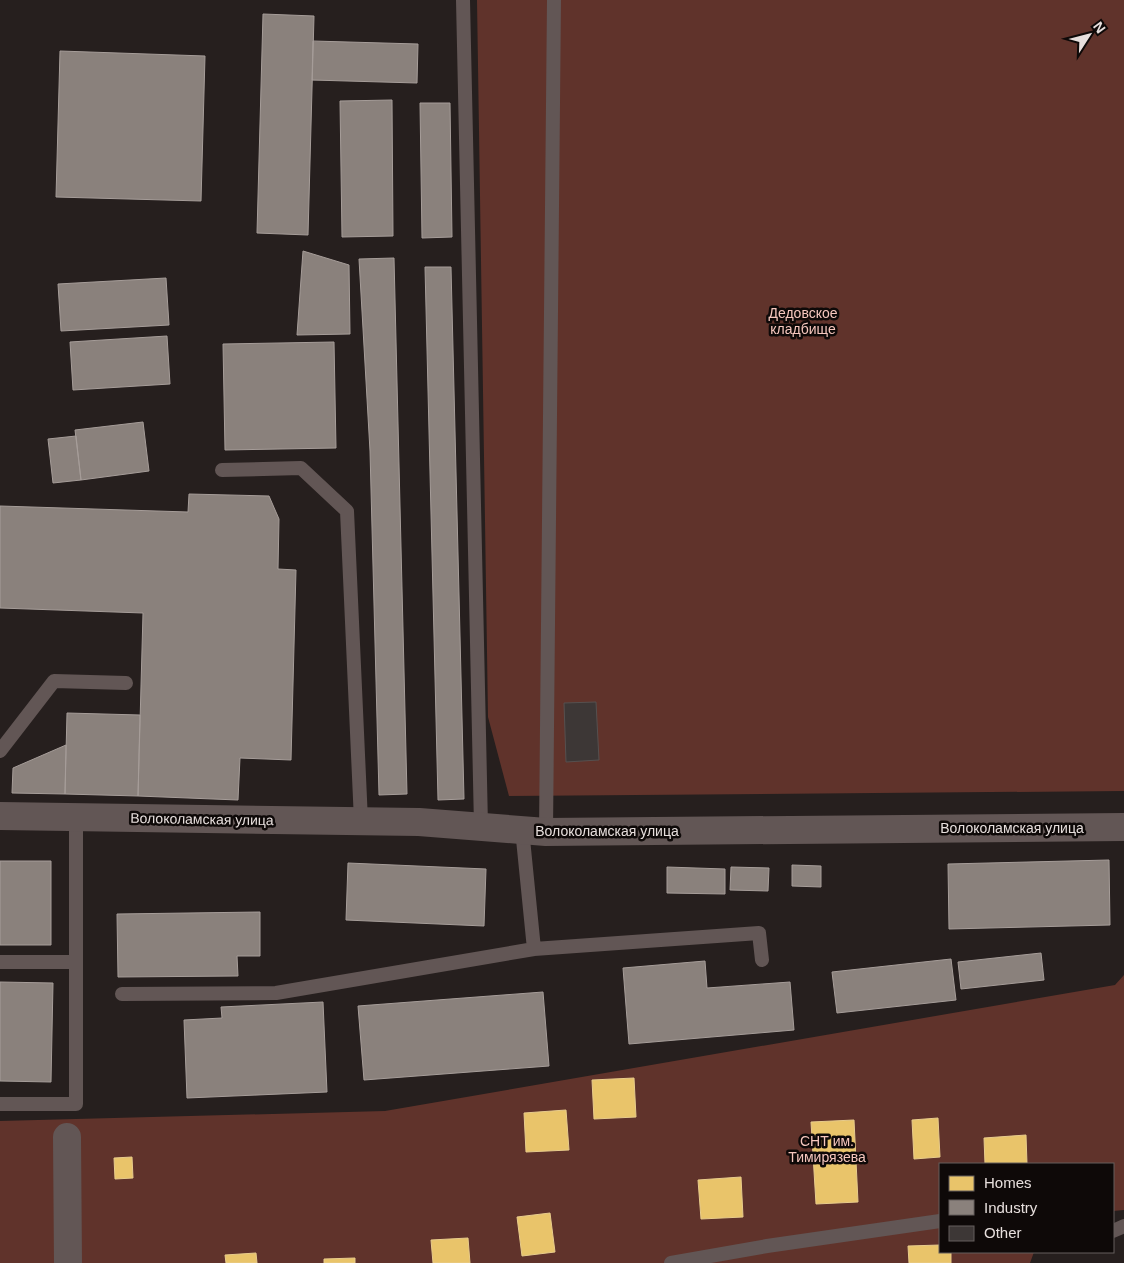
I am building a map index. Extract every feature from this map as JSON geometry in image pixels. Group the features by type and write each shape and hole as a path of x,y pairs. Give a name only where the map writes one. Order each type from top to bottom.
{"street":[{"name":"Волоколамская улица","path":"0,816 361,821 481,826 534,831 1124,827"},
{"path":"67,1137 68,1263"}],"lane":[{"path":"463,0 481,826"},
{"path":"534,949 534,831 554,0"},
{"path":"222,470 301,468 348,511 361,821"},
{"path":"0,752 54,681 126,683"},
{"path":"0,1104 76,1104 76,817"},
{"path":"122,994 276,993 534,949 759,933 762,960"},
{"path":"0,962 76,962"},
{"path":"671,1263 767,1246 939,1221"}],"green space":[{"name":"Дедовское кладбище","path":"477,0 1124,0 1124,791 509,796 488,717"},
{"name":"СНТ им. Тимирязева","path":"1124,975 1124,1210 1114,1211 1114,1163 939,1163 939,1253 1034,1253 1030,1263 0,1263 0,1121 385,1111 1115,985"}],"building: Homes":[{"path":"634,1078 636,1117 594,1119 592,1080"},
{"path":"566,1110 569,1150 526,1152 524,1113"},
{"path":"938,1118 940,1157 914,1159 912,1120"},
{"path":"854,1120 858,1202 816,1204 811,1122"},
{"path":"1026,1135 1027,1163 985,1163 984,1138"},
{"path":"132,1157 133,1178 115,1179 114,1158"},
{"path":"741,1177 743,1217 701,1219 698,1180"},
{"path":"550,1213 555,1252 522,1256 517,1217"},
{"path":"468,1238 470,1263 433,1263 431,1240"},
{"path":"939,1245 939,1253 951,1253 951,1263 909,1263 908,1246"},
{"path":"256,1253 257,1263 226,1263 225,1255"},
{"path":"355,1258 355,1263 324,1263 324,1259"}],"building: Industry":[{"path":"263,14 314,16 308,235 257,233"},
{"path":"313,41 418,44 417,83 312,80"},
{"path":"60,51 205,56 201,201 56,197"},
{"path":"392,100 393,236 342,237 340,101"},
{"path":"420,103 450,103 452,237 422,238"},
{"path":"303,251 349,265 350,334 297,335"},
{"path":"394,258 407,794 379,795 370,451 359,259"},
{"path":"425,267 451,267 464,799 438,800"},
{"path":"166,278 169,325 61,331 58,284"},
{"path":"167,336 170,384 73,390 70,342"},
{"path":"334,342 336,448 225,450 223,344"},
{"path":"143,422 149,471 81,480 75,430"},
{"path":"76,436 81,480 53,483 48,439"},
{"path":"189,494 269,496 279,519 278,569 296,570 291,760 240,758 238,800 138,796 143,613 0,608 0,506 188,512"},
{"path":"67,713 140,715 138,796 65,794"},
{"path":"66,745 65,794 12,793 13,768"},
{"path":"1109,860 1110,925 949,929 948,864"},
{"path":"0,861 51,861 51,945 0,945"},
{"path":"348,863 486,869 484,926 346,920"},
{"path":"792,865 821,866 821,887 792,886"},
{"path":"667,867 725,869 725,894 667,893"},
{"path":"731,867 769,868 768,891 730,890"},
{"path":"260,912 260,956 237,956 238,976 118,977 117,914"},
{"path":"1041,953 1044,980 961,989 958,962"},
{"path":"951,959 956,1000 837,1013 832,972"},
{"path":"705,961 707,988 790,982 794,1030 629,1044 623,968"},
{"path":"0,982 53,983 51,1082 0,1081"},
{"path":"543,992 549,1066 364,1080 358,1006"},
{"path":"323,1002 327,1092 187,1098 184,1020 222,1018 221,1007"}],"building: Other":[{"path":"596,702 599,760 566,762 564,703"}]}
